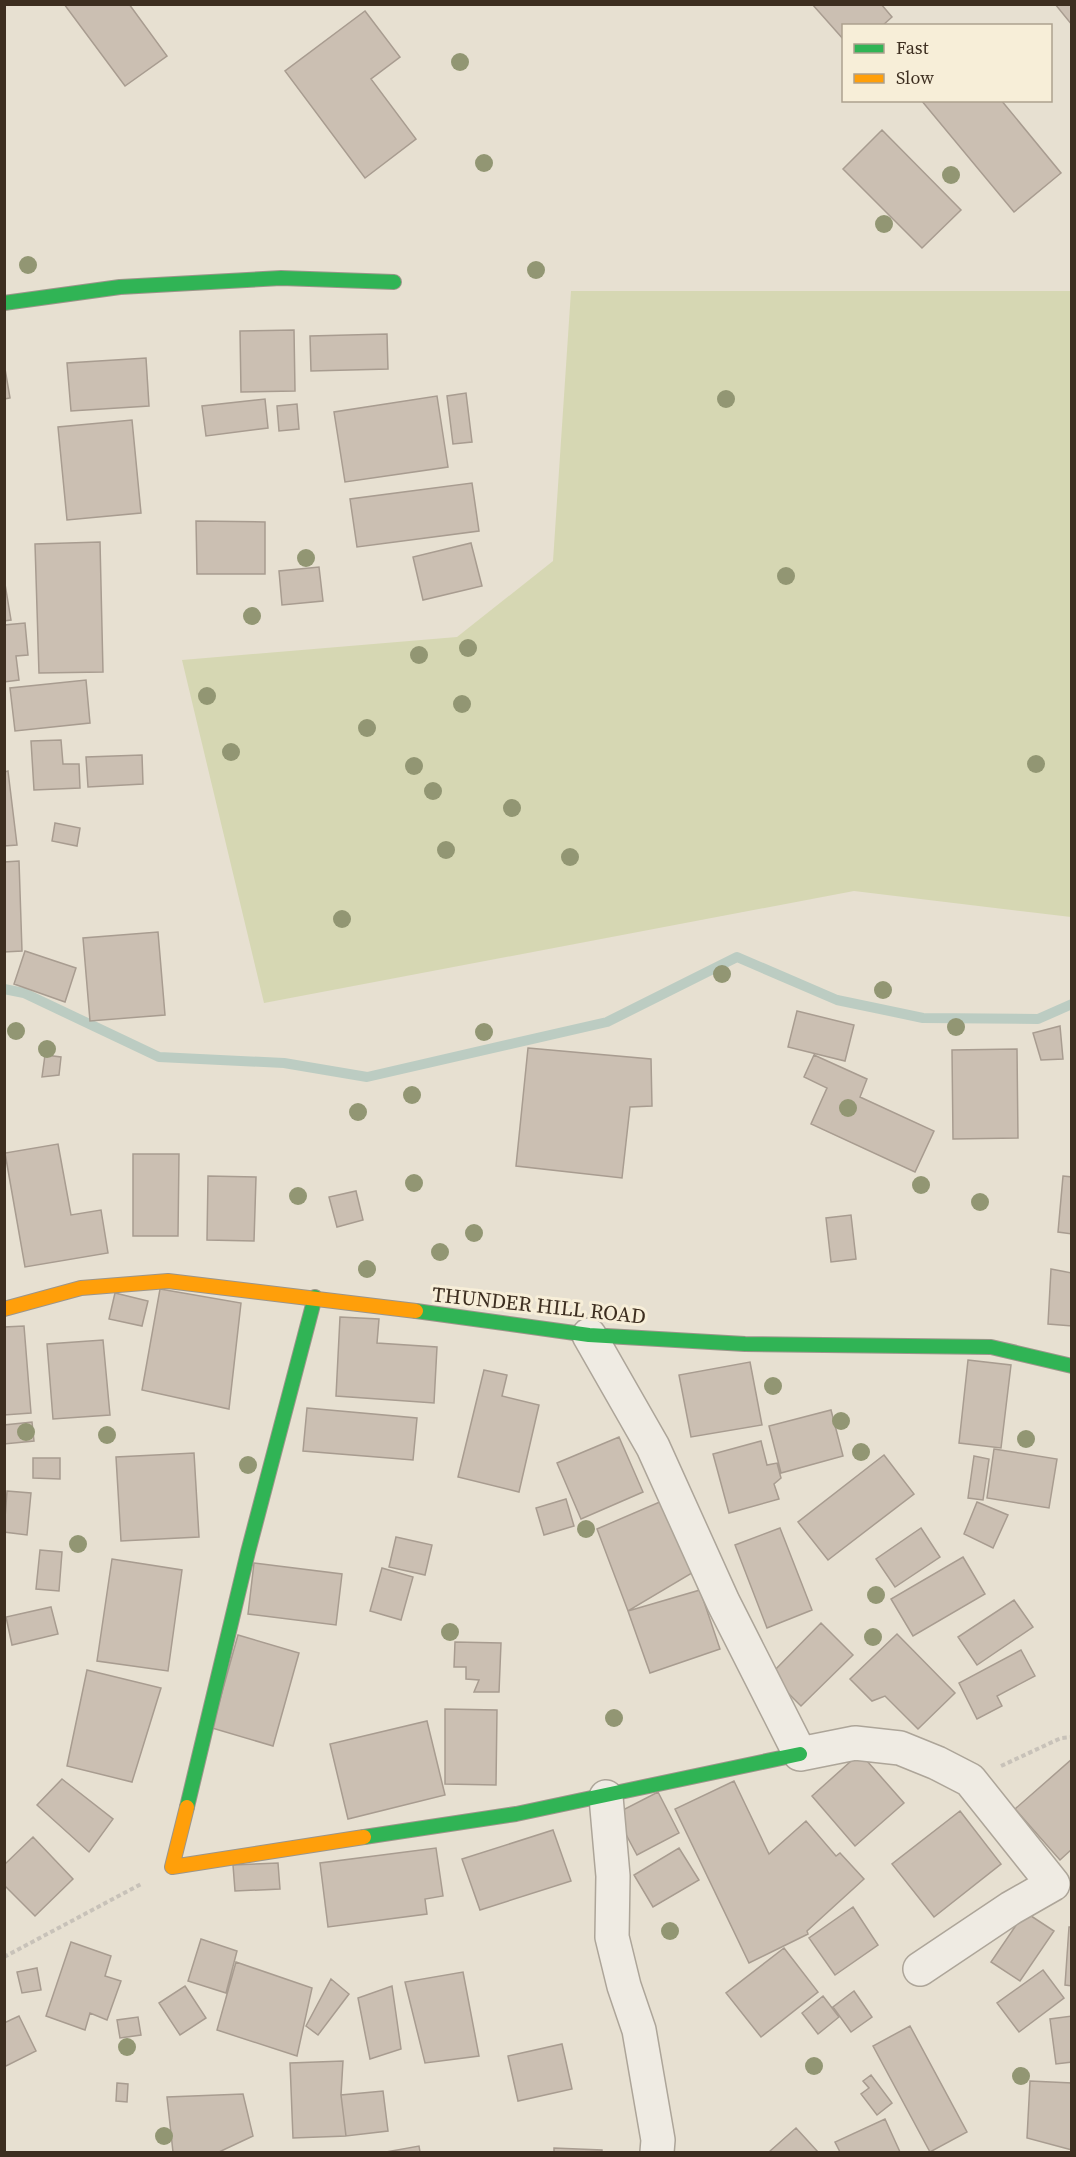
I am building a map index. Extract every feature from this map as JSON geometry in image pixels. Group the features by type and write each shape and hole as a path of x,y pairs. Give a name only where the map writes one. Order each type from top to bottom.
{"street":[{"path":"4,303 120,287 281,278 394,282"},
{"name":"THUNDER HILL ROAD","path":"4,1309 81,1288 168,1281 315,1297 589,1335 745,1344 991,1347 1071,1366"},
{"path":"315,1297 248,1552 172,1867 505,1816 606,1797 855,1743 900,1748 970,1780 1062,1890 1011,1908 920,1969"},
{"path":"589,1335 653,1447 723,1602 800,1754"},
{"path":"991,1347 1071,1355"},
{"path":"606,1797 613,1876 612,1937 624,1986 639,2030 658,2140 657,2152"}],"path":[{"path":"970,1780 1061,1738 1071,1737"},
{"path":"4,1957 172,1867"}],"green space":[{"path":"571,291 1071,291 1071,917 854,891 264,1003 182,660 457,637 553,561"}],"building":[{"path":"64,4 129,4 167,56 125,86"},
{"path":"812,4 881,4 892,17 884,24 842,24 842,38"},
{"path":"1055,4 1072,4 1072,25"},
{"path":"365,11 400,57 371,79 416,139 365,178 285,71"},
{"path":"923,102 1003,102 1061,173 1014,212"},
{"path":"882,130 961,210 922,248 843,169"},
{"path":"294,330 295,391 241,392 240,331"},
{"path":"387,334 388,369 311,371 310,336"},
{"path":"146,358 149,406 71,411 67,363"},
{"path":"4,363 10,398 4,399"},
{"path":"466,393 472,442 453,444 447,396"},
{"path":"437,396 448,467 345,482 334,412"},
{"path":"265,399 268,428 206,436 202,406"},
{"path":"297,404 299,429 279,431 277,406"},
{"path":"132,420 141,513 67,520 58,427"},
{"path":"472,483 479,531 357,547 350,499"},
{"path":"196,521 265,522 265,574 197,574"},
{"path":"100,542 103,672 39,673 35,544"},
{"path":"471,543 482,586 423,600 413,557"},
{"path":"319,567 323,601 282,605 279,571"},
{"path":"4,578 11,620 4,621"},
{"path":"25,623 28,655 16,656 19,680 4,682 4,625"},
{"path":"86,680 90,723 15,731 10,688"},
{"path":"61,740 63,764 79,764 80,788 34,790 31,741"},
{"path":"142,755 143,784 88,787 86,757"},
{"path":"8,771 17,845 4,846 4,772"},
{"path":"55,823 80,828 77,846 52,841"},
{"path":"19,861 22,951 4,952 4,862"},
{"path":"158,932 165,1015 90,1021 83,938"},
{"path":"25,951 76,968 65,1002 14,984"},
{"path":"797,1011 854,1025 845,1061 788,1047"},
{"path":"1060,1026 1063,1059 1041,1060 1033,1033"},
{"path":"528,1048 651,1059 652,1106 630,1107 622,1178 516,1166"},
{"path":"1017,1049 1018,1138 953,1139 952,1050"},
{"path":"45,1055 61,1057 59,1075 42,1077"},
{"path":"814,1055 867,1079 860,1097 934,1131 915,1172 811,1124 827,1088 804,1077"},
{"path":"58,1144 71,1215 101,1210 108,1253 25,1267 5,1153"},
{"path":"133,1154 179,1154 178,1236 133,1236"},
{"path":"208,1176 256,1177 254,1241 207,1240"},
{"path":"1063,1176 1072,1177 1072,1234 1058,1232"},
{"path":"356,1191 363,1220 337,1227 329,1197"},
{"path":"851,1215 856,1259 831,1262 826,1218"},
{"path":"1051,1269 1072,1273 1072,1326 1048,1324"},
{"path":"160,1289 241,1303 229,1409 142,1390"},
{"path":"115,1293 148,1301 142,1326 109,1319"},
{"path":"340,1317 379,1319 377,1343 437,1347 434,1403 336,1396"},
{"path":"24,1326 31,1413 4,1415 4,1327"},
{"path":"103,1340 110,1415 53,1419 47,1344"},
{"path":"968,1360 1011,1365 1001,1448 959,1443"},
{"path":"750,1362 762,1425 691,1437 679,1375"},
{"path":"484,1370 507,1375 502,1396 539,1405 519,1492 458,1477"},
{"path":"307,1408 417,1418 413,1460 303,1451"},
{"path":"831,1410 843,1456 781,1473 769,1426"},
{"path":"32,1422 34,1441 4,1444 4,1425"},
{"path":"619,1437 643,1492 581,1519 557,1463"},
{"path":"761,1441 767,1465 777,1463 781,1478 774,1484 779,1499 729,1513 713,1454"},
{"path":"994,1449 1057,1459 1049,1508 987,1498"},
{"path":"194,1453 199,1537 121,1541 116,1457"},
{"path":"884,1455 914,1494 828,1560 798,1522"},
{"path":"974,1456 989,1459 983,1500 968,1498"},
{"path":"33,1458 60,1458 60,1479 33,1478"},
{"path":"7,1491 31,1493 27,1535 4,1532"},
{"path":"566,1499 574,1526 544,1535 536,1508"},
{"path":"662,1501 692,1573 628,1611 597,1529"},
{"path":"977,1502 1008,1515 993,1548 964,1534"},
{"path":"780,1528 812,1610 767,1628 735,1545"},
{"path":"921,1528 940,1557 895,1587 876,1559"},
{"path":"396,1537 432,1545 425,1575 389,1567"},
{"path":"40,1550 62,1552 59,1591 36,1589"},
{"path":"963,1557 985,1594 913,1636 891,1599"},
{"path":"112,1559 182,1570 168,1671 97,1661"},
{"path":"254,1563 342,1574 336,1625 248,1614"},
{"path":"382,1568 413,1577 401,1620 370,1611"},
{"path":"700,1590 720,1649 650,1673 628,1611"},
{"path":"1014,1600 1033,1627 977,1665 958,1637"},
{"path":"51,1607 58,1634 12,1645 6,1617"},
{"path":"821,1623 853,1655 801,1706 770,1675"},
{"path":"897,1634 955,1693 918,1729 885,1696 872,1701 850,1679"},
{"path":"238,1635 299,1653 273,1746 212,1728"},
{"path":"455,1642 501,1643 499,1692 474,1692 479,1680 466,1679 466,1667 454,1667"},
{"path":"1021,1650 1035,1676 997,1696 1002,1706 977,1719 959,1683"},
{"path":"87,1670 161,1688 132,1782 67,1766"},
{"path":"445,1709 497,1710 496,1785 445,1784"},
{"path":"427,1721 445,1795 348,1819 330,1744"},
{"path":"860,1753 904,1803 855,1846 812,1796"},
{"path":"1072,1759 1072,1849 1060,1860 1015,1809"},
{"path":"62,1779 113,1819 89,1852 37,1805"},
{"path":"734,1781 769,1854 806,1821 836,1856 840,1853 864,1879 807,1931 808,1934 749,1963 675,1809"},
{"path":"658,1792 679,1833 637,1855 615,1814"},
{"path":"960,1811 1001,1864 934,1917 892,1864"},
{"path":"553,1830 571,1881 480,1910 462,1859"},
{"path":"33,1837 73,1879 35,1916 4,1885 4,1865"},
{"path":"436,1848 443,1896 425,1899 427,1914 328,1927 320,1863"},
{"path":"679,1848 699,1880 653,1907 634,1875"},
{"path":"278,1863 280,1889 235,1891 233,1865"},
{"path":"853,1907 878,1945 835,1975 809,1938"},
{"path":"1025,1912 1054,1931 1020,1981 991,1962"},
{"path":"1069,1927 1072,1927 1072,1986 1065,1985"},
{"path":"201,1939 237,1951 226,1993 188,1981"},
{"path":"71,1942 111,1956 105,1976 121,1981 107,2020 90,2013 85,2030 46,2016"},
{"path":"784,1948 818,1992 761,2037 726,1993"},
{"path":"236,1962 312,1988 297,2056 217,2030"},
{"path":"37,1968 41,1990 22,1993 17,1972"},
{"path":"1043,1970 1064,1998 1019,2032 997,2003"},
{"path":"463,1972 479,2056 425,2063 405,1982"},
{"path":"331,1979 349,1994 318,2035 306,2026"},
{"path":"185,1986 206,2018 180,2035 159,2003"},
{"path":"392,1986 401,2049 370,2059 358,1998"},
{"path":"854,1991 872,2017 851,2032 833,2007"},
{"path":"823,1996 839,2017 818,2034 802,2013"},
{"path":"19,2016 36,2051 4,2067 4,2023"},
{"path":"1072,2016 1072,2062 1056,2064 1050,2019"},
{"path":"138,2017 141,2035 120,2038 117,2020"},
{"path":"910,2026 967,2132 930,2152 873,2046"},
{"path":"562,2044 572,2089 518,2101 508,2056"},
{"path":"343,2061 341,2095 346,2136 293,2138 290,2063"},
{"path":"871,2075 892,2103 877,2115 861,2094 869,2088 863,2081"},
{"path":"1030,2081 1072,2083 1072,2150 1027,2138"},
{"path":"117,2083 128,2084 127,2102 116,2101"},
{"path":"383,2091 388,2131 346,2136 341,2095"},
{"path":"243,2094 253,2136 219,2152 173,2152 167,2097"},
{"path":"885,2119 900,2152 840,2152 835,2142"},
{"path":"796,2128 818,2152 769,2152"},
{"path":"419,2146 420,2152 386,2152"},
{"path":"554,2148 602,2150 602,2152 554,2152"}],"waterway":[{"path":"4,989 24,993 159,1057 284,1063 367,1077 607,1022 737,957 837,1000 923,1018 1038,1019 1072,1004"}],"traffic: fast":[{"path":"4,303 120,287 281,278 394,282"},
{"path":"187,1807 248,1552 315,1297"},
{"path":"416,1311 589,1335 745,1344 991,1347 1072,1366"},
{"path":"364,1837 516,1814 800,1754"}],"traffic: slow":[{"path":"4,1309 81,1288 168,1281 416,1311"},
{"path":"187,1807 172,1867 364,1837"}]}
